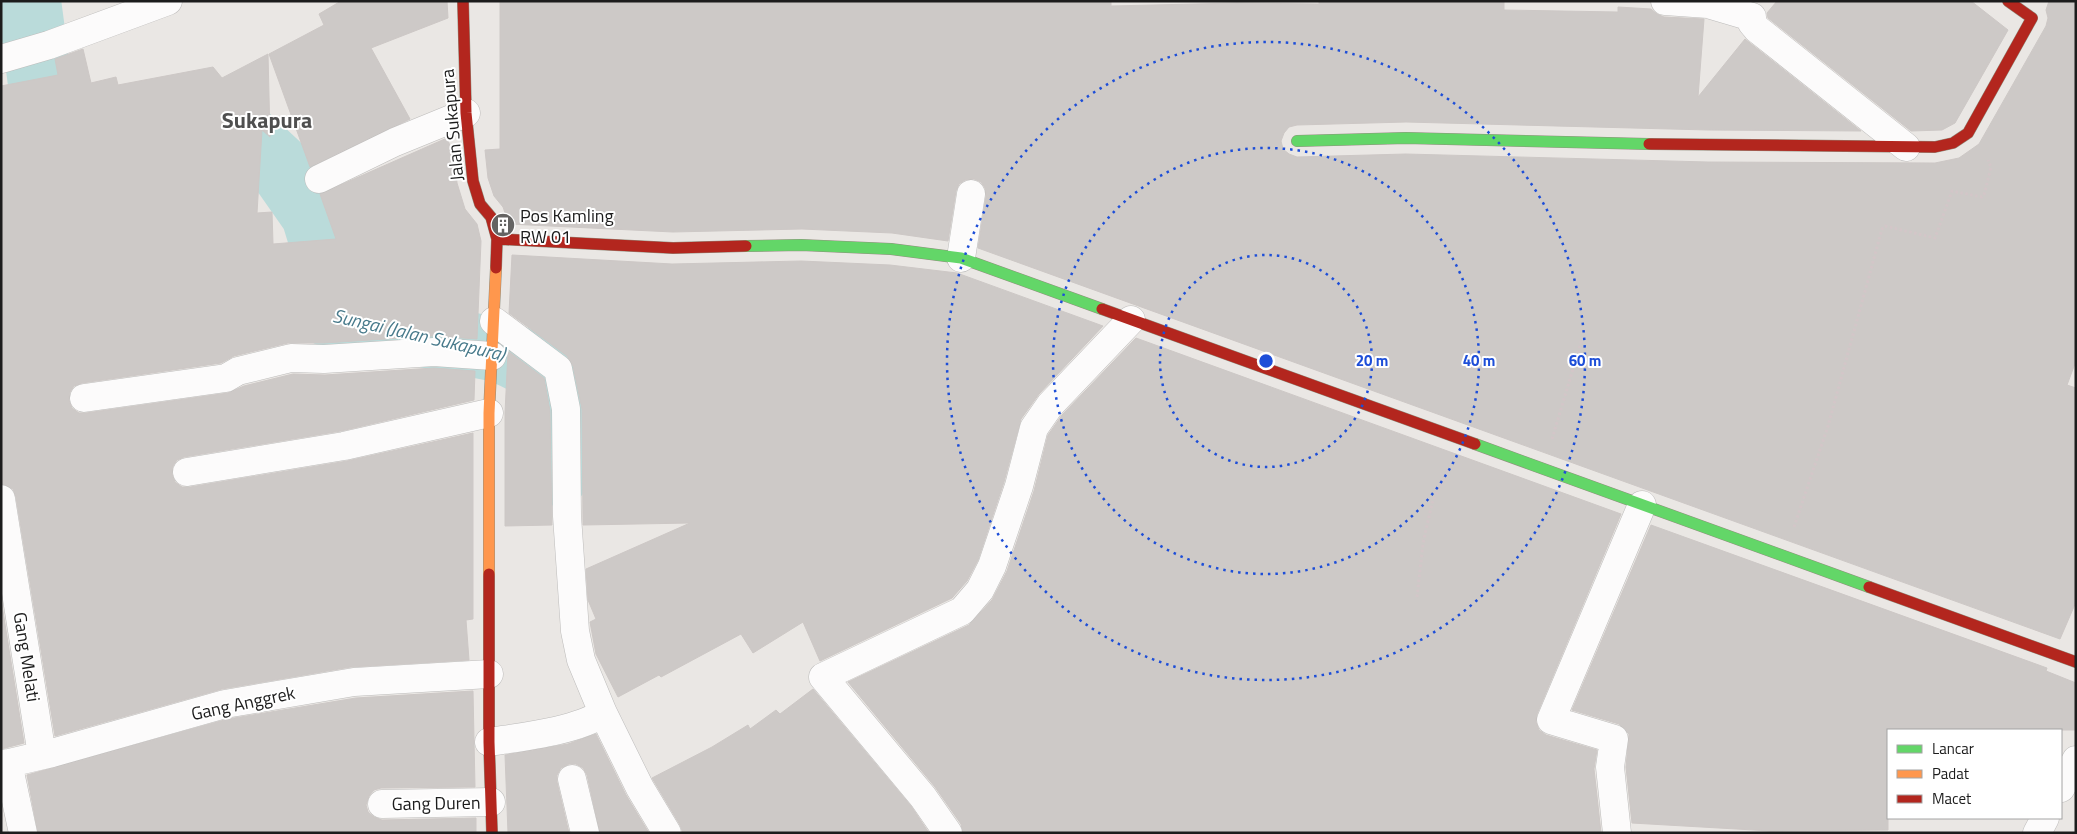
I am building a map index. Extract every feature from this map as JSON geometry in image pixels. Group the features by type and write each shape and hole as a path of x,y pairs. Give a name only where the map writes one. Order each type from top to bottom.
{"street":[{"path":"10,56 49,45 168,1"},
{"name":"Jalan Sukapura","path":"463,1 466,113 473,181 480,204 491,217 497,239 489,413 489,742 492,833"},
{"path":"1665,1 1759,9 1752,23 1756,28 1906,147"},
{"path":"1297,141 1415,138 1547,140 1708,146 1935,147 1953,144 1960,142 1968,133 2032,18 2008,1"},
{"path":"319,179 395,142 466,113"},
{"path":"961,258 971,194"},
{"path":"497,239 673,248 801,245 892,249 961,258 2076,662"},
{"path":"948,833 923,797 823,677 962,611 972,601 992,566 1019,486 1034,428 1050,405 1131,320"},
{"path":"84,398 226,378 238,370 291,358 324,359 434,352 493,341 552,362 558,368 564,388 567,516 575,631 581,660 596,717 667,833"},
{"path":"187,472 344,446 489,413"},
{"name":"Gang Melati","path":"1,499 7,572 42,755"},
{"path":"1617,833 1610,767 1614,739 1551,720 1642,505"},
{"name":"Gang Anggrek","path":"5,764 225,704 354,682 489,674"},
{"path":"489,742 539,734 596,717"},
{"path":"2062,786 2076,760"},
{"path":"5,764 23,833"},
{"path":"572,779 585,833"},
{"name":"Gang Duren","path":"382,804 490,802"},
{"path":"2037,833 2044,819"}],"path":[{"path":"1785,556 1828,426 1878,237 1885,226 1935,238 1952,191 1982,197 1984,195 1991,164 1968,133"},
{"path":"1543,469 1582,339"},
{"path":"1417,597 1423,543 1432,503 1462,440"}],"building":[{"path":"341,1 447,1 448,18 371,48 410,119 310,167 269,54 324,25 319,14"},
{"path":"500,1 1111,1 1111,6 1237,3 1319,4 1319,1 1504,1 1504,10 1618,12 1618,7 1651,9 1664,17 1704,19 1698,97 1745,39 1861,131 1708,130 1406,122 1297,125 1289,127 1284,133 1281,141 1283,149 1297,157 1406,154 1708,162 1935,163 1959,158 1979,144 2046,26 2048,18 2046,10 2049,1 2076,1 2076,361 2067,385 2076,388 2076,602 2060,639 978,248 986,196 985,188 981,182 974,179 965,180 959,184 956,191 948,241 892,233 802,229 673,232 509,224 503,207 494,196 488,178 485,150 500,149"},
{"path":"1777,1 1971,1 2008,30 1955,123 1942,130 1911,131 1768,18 1767,13"},
{"path":"83,49 91,83 116,77 118,85 213,67 222,78 268,54 270,137 262,130 257,213 272,212 273,244 336,239 320,194 447,138 452,151 454,151 457,183 465,209 477,224 481,241 477,339 433,336 324,343 288,343 234,356 221,363 82,383 74,386 70,392 69,400 72,408 79,413 86,413 228,393 244,386 293,374 325,375 434,368 475,371 474,400 341,431 184,457 177,460 173,466 172,474 175,482 182,487 190,487 347,461 473,433 473,619 466,620 469,660 351,667 222,689 55,736 16,497 13,489 1,484 1,86 58,75 55,59"},
{"path":"512,255 672,264 801,261 890,265 957,273 1103,326 1039,394 1021,419 1004,482 978,560 967,581 952,598 820,661 803,622 753,653 741,634 661,677 659,675 618,697 596,654 590,622 596,619 588,600 586,569 690,523 583,525 582,409 573,366 567,356 509,313"},
{"path":"1136,338 1621,514 1537,714 1536,722 1539,730 1546,735 1597,750 1594,769 1601,833 963,833 961,824 935,787 848,682 969,625 992,600 1007,571 1034,491 1048,435 1062,415"},
{"path":"508,351 544,378 550,411 552,525 505,526 505,413"},
{"path":"1651,525 2047,668 2046,671 2076,683 2076,730 1887,729 1888,830 1771,831 1632,823 1626,767 1629,734 1619,724 1572,710"},
{"path":"1,599 24,743 1,749"},
{"path":"813,689 911,806 929,833 683,833 652,778 712,747 748,725 750,729 776,710 780,714"},
{"path":"473,691 475,787 381,788 374,790 369,796 366,805 368,812 382,820 476,818 476,833 38,833 27,775 228,719 356,698"},
{"path":"596,734 626,795 649,833 600,833 587,775 583,768 576,764 569,764 561,768 557,775 557,782 569,833 508,833 505,755 568,744"}],"waterway":[{"path":"29,1 41,91 52,144 61,155 69,156"},
{"name":"Sungai (Jalan Sukapura)","path":"179,145 210,138 249,138 278,165 313,215 321,241 316,300 322,310 332,317 498,350 521,360 542,375 553,396 558,437 558,474"}],"traffic: fast":[{"path":"1297,141 1406,138 1649,144"},
{"path":"746,246 801,245 891,249 961,258 1102,309"},
{"path":"1475,444 1869,587"}],"traffic: slow":[{"path":"489,574 489,413 496,268"}],"traffic: jam":[{"path":"463,1 466,113 473,181 480,204 491,217 497,239 496,268"},
{"path":"1649,144 1935,147 1953,143 1968,133 2032,18 2008,1"},
{"path":"497,239 673,248 746,246"},
{"path":"1102,309 1475,444"},
{"path":"489,574 489,742 492,833"},
{"path":"1869,587 2076,662"}],"place":[{"name":"Pos Kamling RW 01","path":"503,225"}],"district":[{"name":"Sukapura","path":"267,120"}]}
